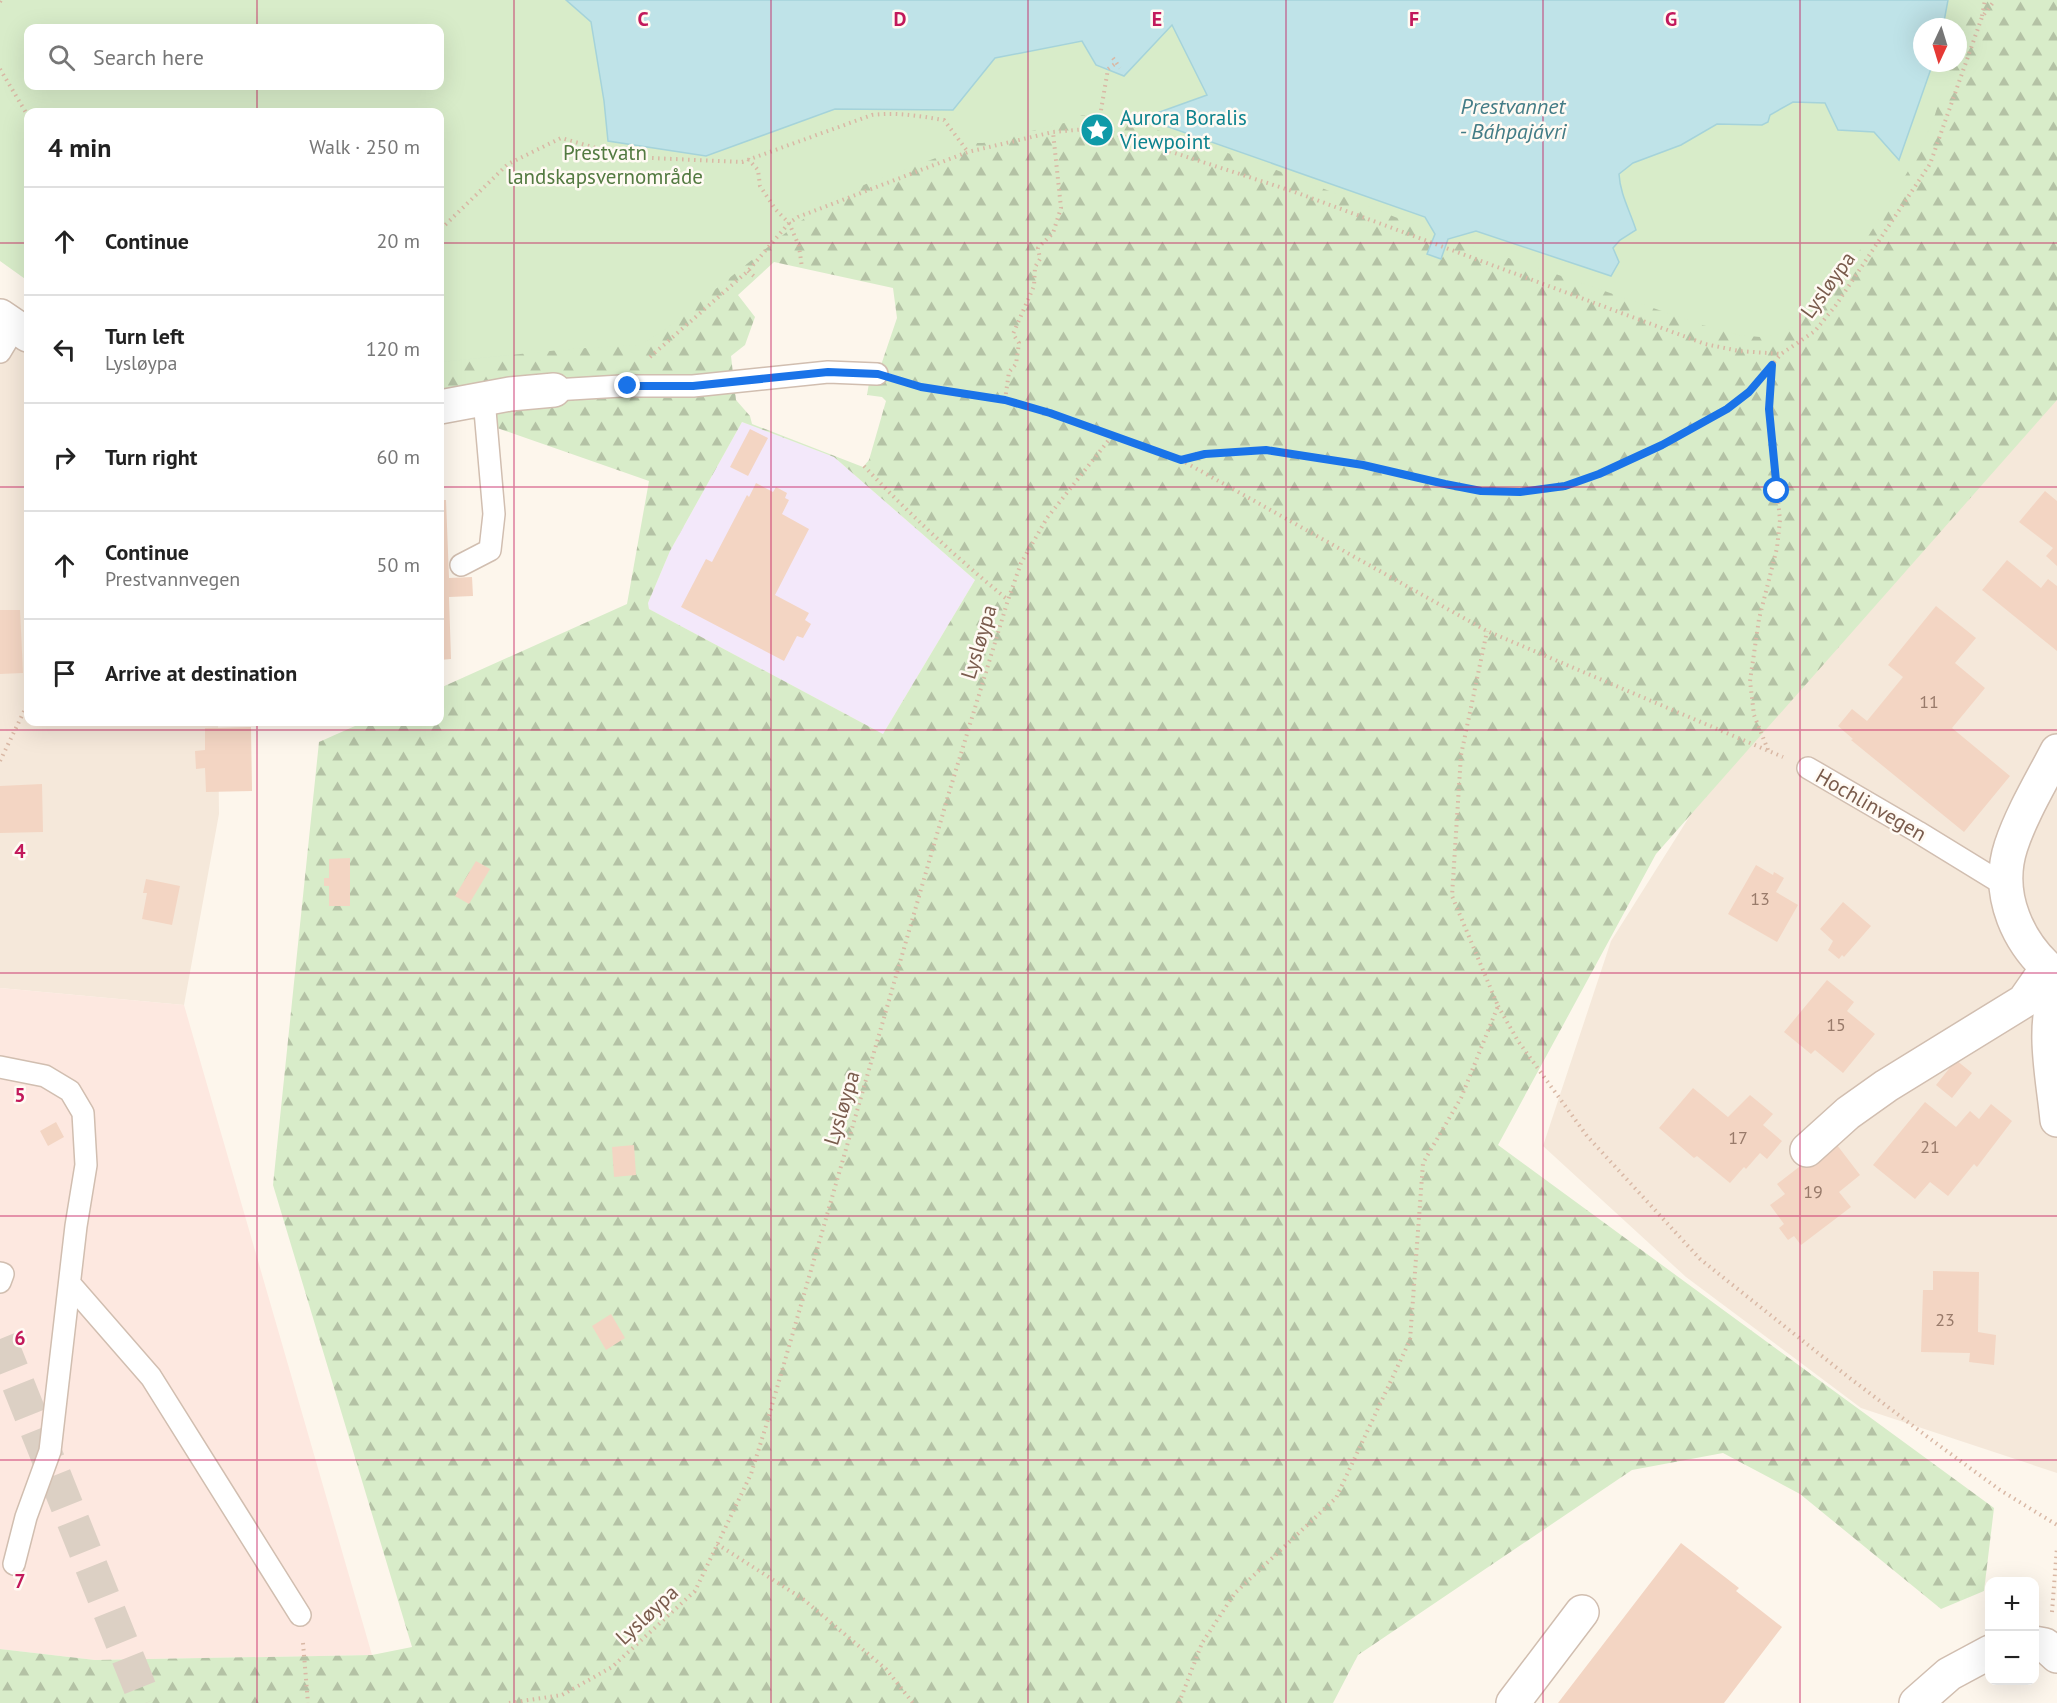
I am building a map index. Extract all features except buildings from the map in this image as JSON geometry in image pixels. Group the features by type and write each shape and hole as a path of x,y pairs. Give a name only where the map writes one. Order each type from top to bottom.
{"street":[{"path":"444,406 510,394 554,390"},
{"path":"2057,751 2022,818 2010,849 2006,886 2007,901 2018,930 2054,977 2049,1026 2057,1120"},
{"path":"1806,1150 1848,1113 1886,1086 2024,1001 2054,977"},
{"path":"1513,1703 1582,1612"},
{"path":"1916,1703 1949,1674 1985,1654"}],"lane":[{"path":"554,390 628,386 693,386 828,372 878,374"},
{"path":"461,565 490,550 494,514 484,399"},
{"name":"Hochlinvegen","path":"1808,768 2006,886"},
{"path":"0,1067 45,1076 70,1091 83,1113 86,1165 76,1226 50,1450 26,1517 14,1564"},
{"path":"0,1273 3,1274 0,1282"},
{"path":"69,1284 151,1377 300,1615"}],"path":[{"path":"1982,17 1985,0"},
{"name":"Lysløypa","path":"1181,460 1205,454 1266,450 1363,465 1481,491 1520,492 1565,486 1599,474 1662,445 1727,409 1749,392 1781,354 1815,331 1836,305 1930,164 1982,17 1995,0"},
{"path":"1113,58 1120,68"},
{"path":"1098,128 1108,69 1116,63"},
{"path":"0,69 24,109"},
{"path":"444,226 508,164 561,138 628,157 742,162 872,115 905,113 944,120 968,152"},
{"path":"628,386 640,365 748,271 789,223 798,218 968,152 1053,132 1098,128 1295,192 1705,344 1739,351 1781,354"},
{"path":"1005,400 1009,372 1016,364 1019,343 1013,334 1034,286 1035,267 1040,259 1038,248 1053,233 1061,208 1053,132"},
{"path":"748,159 758,170 760,186 776,210 789,223 799,246 802,268"},
{"path":"748,271 756,278"},
{"path":"1768,751 1754,715 1750,681 1759,619 1777,548 1780,520 1769,409 1772,365"},
{"name":"Hochlinvegen","path":"878,374 921,387 1005,400 1050,413 1181,460 1487,631 1808,768"},
{"name":"Lysløypa","path":"509,1703 562,1695 612,1667 695,1591 732,1516 751,1474 766,1426 948,796 1021,563 1047,518 1112,436"},
{"path":"864,466 897,502 953,554 1008,600"},
{"path":"1487,631 1461,755 1452,896 1498,1006 1518,1041 1587,1136 1700,1259 1929,1438 2000,1490 2057,1525"},
{"path":"0,761 24,711"},
{"path":"1179,1703 1202,1643 1235,1593 1336,1498 1405,1351 1410,1340 1423,1163 1461,1098 1498,1006"},
{"path":"717,1544 803,1599 886,1669 913,1703"},
{"path":"2046,1648 2053,1606 2057,1547"},
{"path":"300,1615 308,1703"}],"shaded area":[{"path":"2057,318 2057,1473 1861,1408 1686,1277 1543,1146 1611,941 1715,776"},
{"path":"0,321 24,339 24,726 218,726 219,814 184,1005 0,988"},
{"path":"742,422 834,457 975,580 883,734 649,609 648,603 670,551"},
{"path":"0,988 184,1005 372,1655 95,1660 0,1649"}],"green space":[{"name":"Prestvatn landskapsvernområde","path":"0,0 1969,0 1964,18 1913,18 1913,72 1948,72 1933,121 1913,163 1858,253 1829,293 1798,323 1783,334 1760,337 1739,335 1699,324 1453,240 1261,164 1124,119 1082,115 1068,122 976,143 866,184 829,201 798,223 662,332 639,345 570,349 444,362 444,108 24,108 24,278 0,261"},
{"path":"1948,0 2057,0 2057,400 1656,854 1498,1145 1994,1508 1984,1591 1941,1609 1800,1494 1723,1453 1632,1470 1358,1655 1333,1703 0,1703 0,1649 95,1660 372,1655 412,1647 273,1185 319,742 355,726 444,726 444,686 627,604 649,481 444,409 444,196 995,58 1425,217 1435,234 1441,258 1448,239 1476,231 1913,70 1967,72 1967,18 1955,18","holes":["774,262 893,288 897,318 878,374 869,383 867,395 882,397 886,401 869,460 863,467 752,424 750,416 736,400 731,356 745,345 755,317 738,295","742,422 834,457 975,580 883,734 649,609 648,603 670,551"]}],"water":[{"name":"Prestvannet - Báhpajávri","path":"566,0 1948,0 1945,18 1913,18 1913,72 1930,72 1899,160 1874,132 1838,130 1825,103 1793,102 1770,115 1768,122 1762,125 1717,124 1681,145 1633,163 1619,174 1623,195 1636,230 1620,240 1613,248 1619,262 1611,276 1476,231 1448,239 1441,259 1427,254 1435,234 1425,217 1143,118 1207,95 1172,25 1124,76 1096,65 1082,41 995,58 953,110 835,109 706,156 608,141 591,22"}],"tunnel":[{"path":"0,1339 146,1703"}],"place":[{"name":"Aurora Boralis Viewpoint","path":"1097,130"}],"route":[{"path":"628,386 693,386 828,372 878,374 921,387 1005,400 1050,413 1181,460 1205,454 1266,450 1363,465 1481,491 1520,492 1565,486 1599,474 1662,445 1727,409 1749,392 1772,365 1769,409 1777,491"}]}
